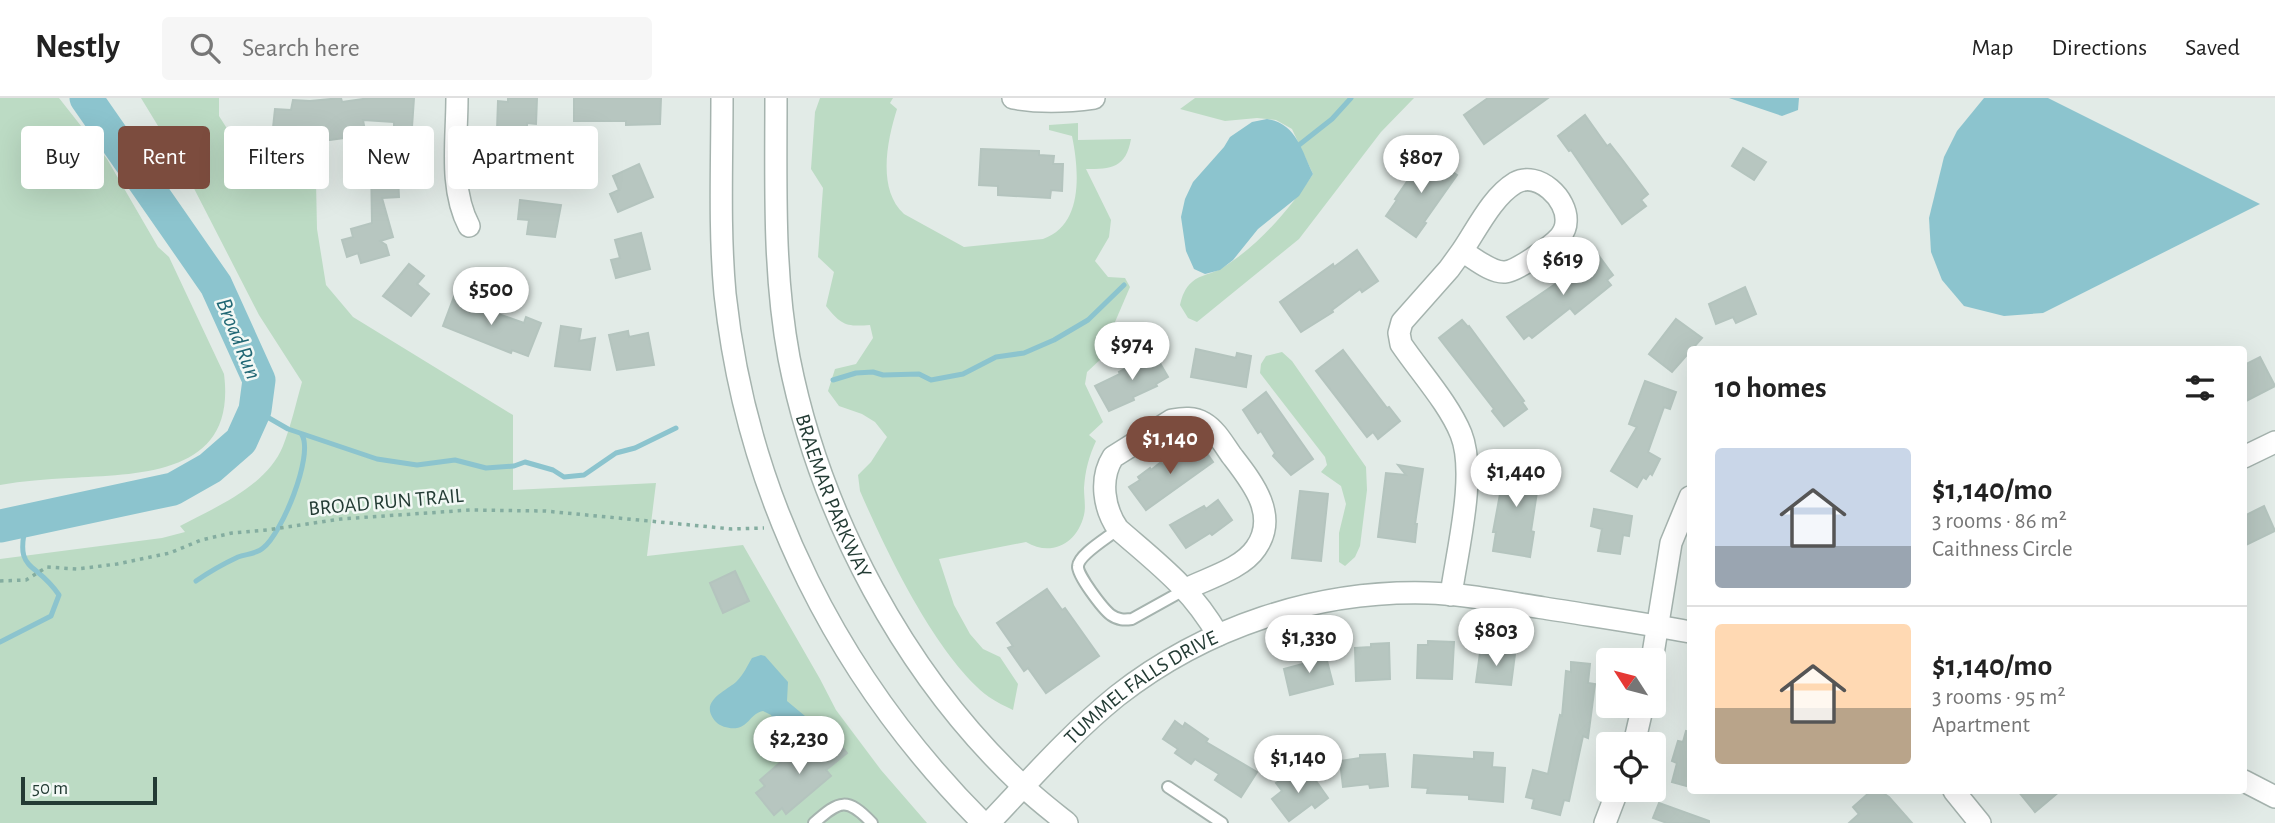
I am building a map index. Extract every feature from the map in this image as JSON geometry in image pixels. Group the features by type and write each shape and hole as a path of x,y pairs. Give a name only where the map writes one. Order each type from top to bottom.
{"street":[{"path":"457,98 457,194 461,211 469,226"},
{"path":"722,98 722,247 726,296 734,356 763,472 784,527 837,638 911,744 983,823"},
{"name":"BRAEMAR PARKWAY","path":"776,98 776,233 781,296 797,391 829,494 866,575 898,631 939,690 990,752 1024,787 1067,823"},
{"path":"1013,98 1037,102 1070,102 1094,98"},
{"path":"1451,595 1468,478 1467,456 1454,419 1401,344 1399,333 1402,322 1462,251 1502,194 1517,182 1538,180 1547,186 1562,205 1566,226 1560,237 1516,269 1506,272 1494,270 1462,251"},
{"path":"1186,589 1251,555 1262,536 1264,522 1263,505 1257,489 1213,430 1194,419 1172,421 1113,457 1108,465 1105,503 1110,518 1118,529 1186,589 1204,611 1218,635"},
{"path":"2247,456 2275,442"},
{"path":"1654,648 1671,543 1687,504"},
{"name":"TUMMEL FALLS DRIVE","path":"989,823 1080,727 1118,695 1159,667 1218,635 1269,615 1335,599 1381,594 1451,595 1687,631"},
{"path":"2247,783 2275,797"},
{"path":"1956,794 1980,823"},
{"path":"1605,823 1613,802"}],"lane":[{"path":"1118,529 1084,555 1078,566 1079,575 1108,613 1122,620 1132,619 1186,589"},
{"path":"1168,787 1222,823"},
{"path":"814,823 835,806 852,804 873,823"}],"path":[{"name":"BROAD RUN TRAIL","path":"0,581 26,580 47,567 77,569 117,564 170,553 201,540 232,533 341,519 470,510 545,511 732,529 784,527"}],"green space":[{"path":"0,98 59,98 81,126 21,126 21,189 104,189 104,155 118,178 118,189 124,189 158,247 169,257 224,374 224,407 216,432 200,450 179,462 154,470 126,474 0,485"},
{"path":"141,98 219,98 219,116 225,126 224,189 316,189 317,229 326,285 353,317 513,415 513,490 656,483 647,556 743,545 836,710 881,770 927,823 0,823 0,559 162,538 185,532 180,526 239,494 265,473 283,446 302,382 259,315 194,189 210,189 210,126 158,126"},
{"path":"820,98 893,98 890,103 897,109 888,150 887,178 890,192 904,214 964,247 1043,239 1066,222 1076,195 1072,136 1049,130 1049,125 1078,123 1078,140 1131,139 1125,156 1116,165 1086,169 1111,220 1109,237 1095,261 1108,277 1125,278 1130,287 1115,322 1120,330 1117,344 1087,372 1085,384 1103,422 1089,435 1096,441 1086,470 1085,512 1081,525 1069,540 1053,548 1026,542 939,559 954,605 970,634 983,649 1000,657 1018,684 1013,710 989,697 970,679 932,631 915,602 860,491 858,475 871,462 887,437 875,422 839,406 828,391 835,369 856,364 873,338 870,325 855,326 845,323 826,306 834,272 818,257 823,188 811,169 815,112"},
{"path":"1195,98 1414,98 1381,132 1299,239 1197,322 1188,318 1180,305 1187,287 1199,277 1222,268 1261,238 1313,174 1292,129 1276,120 1257,118 1225,121 1180,109"},
{"path":"1282,352 1292,361 1366,467 1367,490 1360,546 1355,557 1345,566 1339,562 1339,533 1346,504 1341,486 1321,472 1327,465 1325,457 1260,373 1266,356"}],"water":[{"path":"1729,98 1799,98 1798,110 1782,116"},
{"path":"1984,98 2048,98 2260,204 2043,313 2004,316 1964,306 1942,280 1931,252 1929,218 1944,157 1957,131"},
{"path":"1267,119 1285,126 1297,139 1313,174 1299,196 1258,229 1233,260 1220,270 1205,274 1194,269 1186,251 1181,217 1185,199 1193,182 1230,137 1252,122"},
{"path":"765,656 788,682 787,701 805,716 806,726 797,735 786,737 778,734 771,715 763,711 741,727 734,728 720,725 711,715 710,708 716,697 737,681 752,658"}],"building":[{"path":"341,98 342,102 370,98 414,98 412,126 394,126 394,122 363,120 364,126 343,126 343,138 329,140 329,126 273,126 275,109 291,110 293,100"},
{"path":"508,98 537,98 536,124 497,126 498,101 508,102"},
{"path":"574,98 661,98 660,124 626,125 626,121 574,121"},
{"path":"1488,98 1548,98 1484,144 1464,115"},
{"path":"1585,115 1607,146 1610,144 1648,194 1641,200 1646,206 1622,224 1571,150 1569,151 1558,136"},
{"path":"1743,148 1766,162 1754,180 1732,166"},
{"path":"981,149 1039,151 1039,155 1054,156 1053,164 1063,164 1062,191 1051,190 1050,198 998,195 998,186 979,185"},
{"path":"1426,154 1457,175 1416,237 1386,216"},
{"path":"639,164 653,197 618,212 610,194 619,190 613,176"},
{"path":"371,189 399,189 399,197 382,198 393,237 380,241 386,245 389,255 361,263 358,253 347,257 342,240 353,237 351,229 372,223"},
{"path":"520,200 561,205 555,237 527,234 529,220 518,219"},
{"path":"641,233 650,269 616,278 611,260 620,258 615,240"},
{"path":"1357,250 1378,281 1362,292 1360,289 1332,310 1333,312 1301,332 1280,302"},
{"path":"1596,252 1613,275 1607,280 1611,285 1575,314 1570,308 1532,338 1529,335 1524,339 1507,317 1567,276"},
{"path":"409,264 424,276 417,284 429,294 411,316 383,296"},
{"path":"1745,287 1756,314 1736,323 1733,317 1716,324 1709,304"},
{"path":"455,294 472,300 470,304 524,323 526,317 541,323 528,356 512,350 511,353 443,326"},
{"path":"1676,319 1702,338 1695,346 1687,346 1687,355 1672,372 1649,354"},
{"path":"1462,320 1524,401 1522,402 1527,409 1504,426 1439,338"},
{"path":"561,326 581,329 579,341 595,338 590,370 555,366"},
{"path":"628,331 629,337 648,333 654,365 617,370 609,335"},
{"path":"1196,349 1236,358 1237,353 1251,356 1246,387 1191,377"},
{"path":"1343,350 1400,421 1378,439 1373,432 1367,437 1316,371"},
{"path":"1154,353 1168,377 1156,384 1157,386 1133,397 1134,400 1109,411 1095,386"},
{"path":"2260,357 2275,386 2247,400 2247,364"},
{"path":"1645,381 1676,392 1670,409 1664,407 1648,452 1660,459 1652,475 1650,473 1646,479 1643,477 1637,487 1611,471 1637,427 1629,424"},
{"path":"1266,392 1313,459 1291,475 1273,456 1275,453 1261,431 1258,433 1243,410"},
{"path":"1199,442 1213,462 1146,510 1129,487 1140,480 1138,477 1150,468 1151,470 1175,456 1176,459"},
{"path":"1503,460 1541,466 1531,531 1534,532 1530,557 1493,551"},
{"path":"1398,465 1423,469 1415,542 1378,537 1386,473 1406,475"},
{"path":"1300,491 1328,494 1321,561 1292,558"},
{"path":"1218,500 1232,520 1212,535 1210,533 1186,548 1170,525 1204,506 1206,509"},
{"path":"2264,506 2275,531 2247,545 2247,514"},
{"path":"1594,509 1632,516 1629,536 1623,535 1620,554 1598,551 1602,529 1591,526"},
{"path":"735,571 749,601 723,613 710,583"},
{"path":"1047,589 1062,610 1065,608 1099,656 1046,693 1028,668 1024,671 1008,648 1013,646 997,623"},
{"path":"1428,641 1454,642 1452,679 1417,678 1418,645 1428,645"},
{"path":"1389,643 1390,679 1356,681 1355,648"},
{"path":"1492,650 1515,654 1511,685 1476,682 1480,653 1491,655"},
{"path":"1325,653 1333,684 1290,695 1284,669 1310,662 1309,657"},
{"path":"1571,662 1590,664 1588,683 1595,684 1588,738 1583,736 1569,801 1564,800 1560,815 1532,808 1534,799 1526,797 1533,770 1548,774 1560,715 1562,716 1566,671 1571,672"},
{"path":"1175,721 1183,727 1185,723 1208,739 1206,742 1257,772 1241,797 1215,780 1219,774 1195,759 1191,764 1175,753 1178,749 1163,739"},
{"path":"1687,731 1687,786 1672,782 1677,763 1672,761 1678,741 1683,742"},
{"path":"834,737 847,753 826,770 831,776 786,814 782,808 774,815 756,793 765,786 760,780 804,742 814,754"},
{"path":"1474,752 1493,753 1492,767 1505,768 1503,802 1469,799 1469,795 1427,793 1428,788 1412,787 1414,755 1474,759"},
{"path":"1385,754 1388,786 1370,788 1369,784 1343,787 1340,761 1360,758 1360,755"},
{"path":"1291,773 1298,783 1311,774 1328,798 1315,808 1312,804 1289,821 1272,799 1282,791 1276,783"},
{"path":"1868,794 1884,794 1912,823 1849,823 1859,814 1853,807"},
{"path":"2020,794 2056,794 2035,812"},
{"path":"1659,803 1709,823 1667,823 1653,818"}],"waterway":[{"name":"Broad Run","path":"0,526 173,489 210,468 241,441 255,410 259,380 216,285 86,98"},
{"path":"1299,145 1332,119 1351,98"},
{"path":"833,380 856,373 873,372 883,375 919,374 931,380 963,374 996,357 1024,353 1054,340 1088,320 1124,285"},
{"path":"255,410 288,429 377,459 417,465 455,460 486,468 514,466 525,462 553,470 564,477 584,475 616,453 635,448 676,428"},
{"path":"196,581 238,557 261,550 270,540 286,512 300,477 305,445 302,435"},
{"path":"0,642 51,616 59,595 25,558 23,537 27,520"}]}
